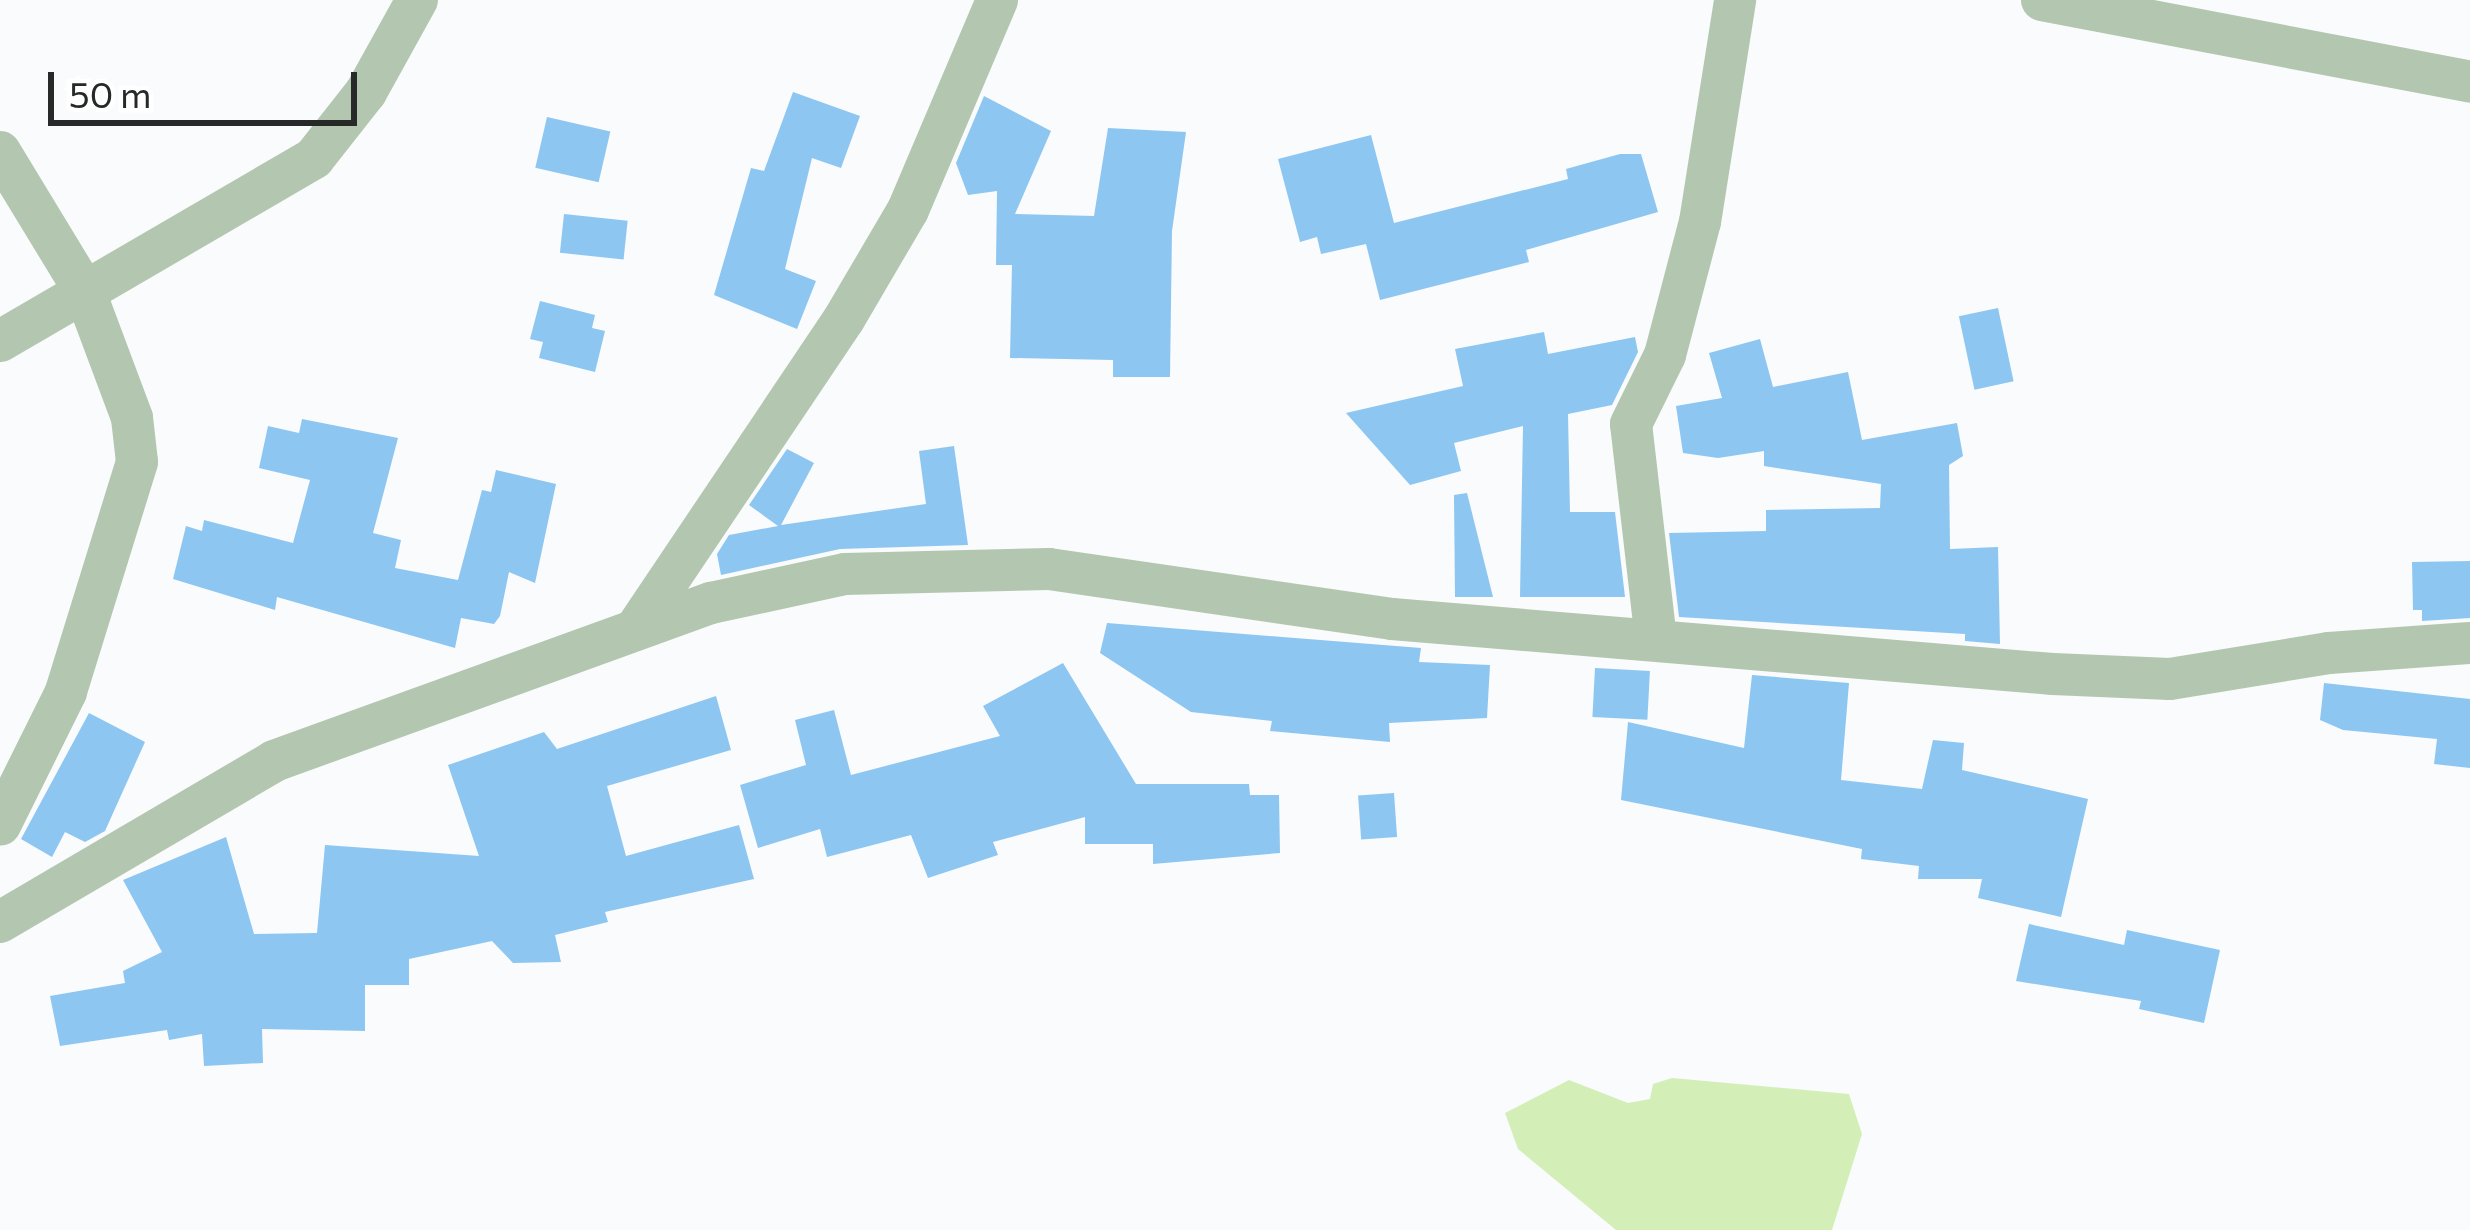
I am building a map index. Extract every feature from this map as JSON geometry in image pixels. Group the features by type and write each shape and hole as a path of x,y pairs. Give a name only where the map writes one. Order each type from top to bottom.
{"street":[{"path":"0,341 314,158 366,92 417,0"},
{"path":"1656,640 1631,424 1665,355 1700,223 1735,0"},
{"path":"2042,0 2470,82"},
{"path":"634,630 876,264 981,7"},
{"path":"0,152 85,292 132,418 137,462 66,692 0,825"},
{"path":"0,922 274,761 711,603 845,574 1049,569 1392,619 1942,668 2170,679 2329,653 2470,643"}],"green space":[{"path":"1672,1078 1849,1094 1862,1134 1832,1230 1616,1230 1518,1149 1505,1113 1569,1080 1628,1103 1650,1099 1653,1084"}],"building":[{"path":"793,92 860,116 841,168 812,158 785,269 816,281 797,329 714,295 751,168 764,171"},
{"path":"984,96 1051,131 1015,214 1094,216 1108,128 1186,132 1172,231 1170,377 1113,377 1113,360 1010,358 1012,265 996,265 997,191 968,195 956,163"},
{"path":"547,117 610,132 599,182 535,168"},
{"path":"1371,135 1394,223 1568,179 1566,169 1620,154 1641,154 1658,212 1526,250 1529,262 1380,300 1366,244 1321,254 1317,237 1300,242 1278,159"},
{"path":"564,214 628,221 624,259 560,253"},
{"path":"540,301 595,315 592,328 605,331 595,372 539,358 543,342 530,339"},
{"path":"1998,308 2014,381 1974,390 1959,316"},
{"path":"1544,332 1548,354 1635,337 1638,352 1612,405 1568,414 1570,512 1615,512 1625,597 1520,597 1523,426 1454,443 1461,471 1410,485 1346,413 1463,386 1455,349"},
{"path":"1760,339 1773,387 1848,372 1862,440 1957,423 1963,456 1949,465 1950,549 1998,547 2000,644 1965,641 1965,634 1679,617 1669,533 1766,531 1766,510 1880,508 1881,484 1764,466 1764,451 1718,458 1683,453 1676,406 1722,398 1709,353"},
{"path":"302,419 398,438 373,533 401,540 395,568 458,580 482,490 491,492 496,470 556,484 535,583 509,572 500,616 494,624 461,618 455,648 277,597 275,610 173,579 186,526 202,531 204,520 293,543 310,480 259,468 268,426 299,433"},
{"path":"954,446 968,545 840,549 721,575 717,554 729,535 778,526 749,505 787,449 814,463 781,525 926,504 919,451"},
{"path":"1467,493 1493,597 1455,597 1454,495"},
{"path":"2470,561 2470,618 2422,621 2422,610 2413,610 2412,562"},
{"path":"1107,623 1421,648 1419,662 1490,665 1487,718 1389,723 1390,742 1270,731 1272,721 1191,712 1100,653"},
{"path":"1063,663 1136,784 1249,784 1250,795 1279,795 1280,853 1153,864 1153,844 1085,844 1085,817 993,842 998,855 928,878 911,835 827,857 820,829 758,848 740,785 806,765 795,720 834,710 851,775 1000,736 983,706"},
{"path":"1595,668 1650,671 1647,720 1592,717"},
{"path":"1752,675 1849,683 1841,780 1922,789 1933,740 1964,743 1962,770 2088,799 2061,917 1978,898 1982,879 1918,879 1919,866 1861,859 1862,849 1621,800 1628,722 1744,748"},
{"path":"2324,683 2470,699 2470,768 2434,764 2437,739 2343,730 2320,720"},
{"path":"716,696 731,750 607,786 626,856 739,825 754,879 605,912 608,922 555,935 561,962 513,963 492,941 409,959 409,985 365,985 365,1031 262,1029 263,1063 204,1066 202,1034 169,1040 167,1030 60,1046 50,996 125,983 123,971 162,952 123,880 226,837 254,934 317,933 325,845 479,856 448,765 544,732 557,749"},
{"path":"89,713 145,742 105,831 85,842 65,832 52,857 21,839"},
{"path":"1394,793 1397,837 1361,839 1358,796"},
{"path":"2029,924 2124,945 2127,930 2220,950 2204,1023 2139,1009 2141,1001 2016,981"}]}
